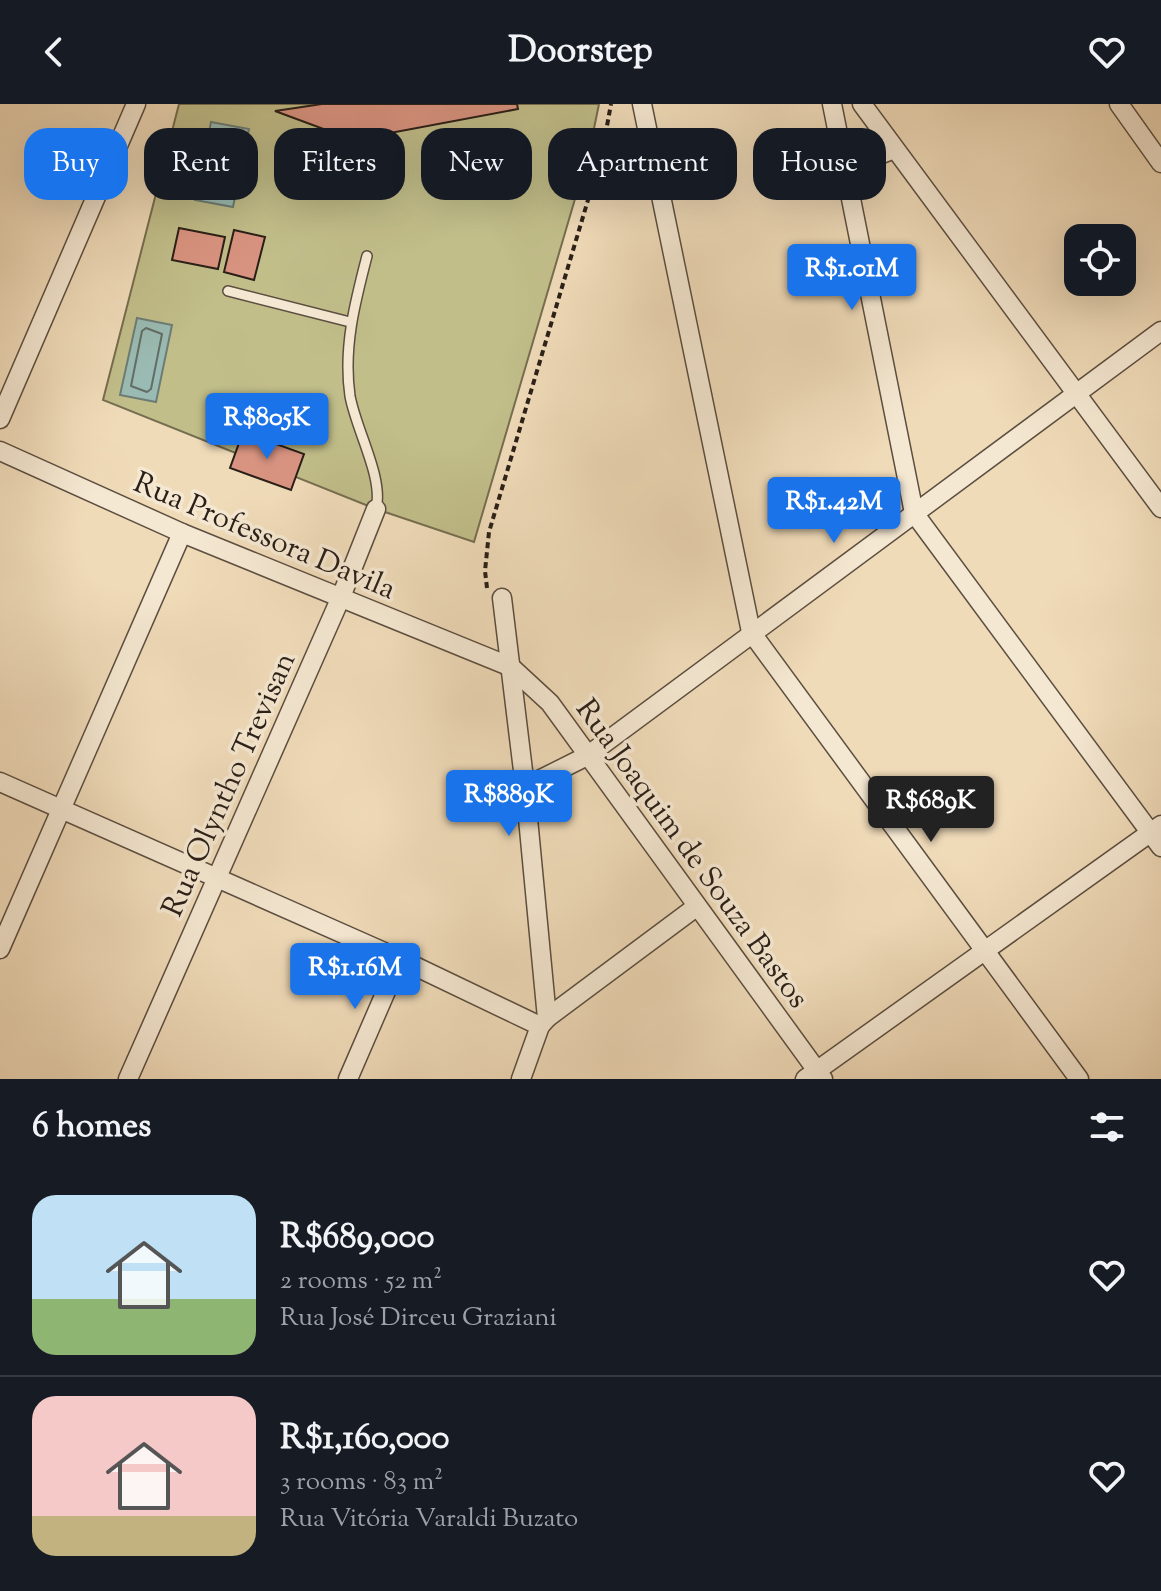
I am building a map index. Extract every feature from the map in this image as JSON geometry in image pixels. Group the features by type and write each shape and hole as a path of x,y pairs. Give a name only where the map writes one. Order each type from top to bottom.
{"street":[{"path":"0,419 136,104"},
{"path":"642,104 751,632 1079,1079"},
{"path":"832,104 837,128"},
{"path":"862,104 1161,508"},
{"path":"1119,104 1161,163"},
{"path":"886,152 894,149"},
{"path":"815,1076 985,953 1157,835 914,513 851,200"},
{"path":"525,787 587,756 1161,331"},
{"name":"Rua Professora Davila","path":"0,451 182,533 511,667"},
{"name":"Rua Olyntho Trevisan","path":"128,1079 341,597 376,509"},
{"path":"0,949 182,533"},
{"path":"495,594 511,667 525,787 544,1022 521,1079"},
{"name":"Rua Joaquim de Souza Bastos","path":"511,667 550,703 815,1076"},
{"path":"0,782 544,1022"},
{"path":"544,1022 696,907"},
{"path":"348,1079 400,959"}],"lane":[{"path":"367,256 350,322 350,395 358,433 380,494 376,509"},
{"path":"228,291 350,322"}],"path":[{"path":"495,594 485,571 489,532 602,153 611,104"}],"shaded area":[{"path":"179,104 599,104 594,128 548,128 548,200 575,200 474,542 376,509 103,400 154,200 258,200 258,128 173,128"}],"water":[{"path":"211,122 244,128 210,128"},
{"path":"195,200 234,200 233,207"},
{"path":"137,318 172,325 156,402 120,395"}],"building":[{"path":"322,104 517,104 518,109 405,130 321,128 275,111"},
{"path":"179,228 225,237 218,269 172,260"},
{"path":"234,230 265,237 254,280 224,272"},
{"path":"243,432 304,454 291,490 230,468"}]}
